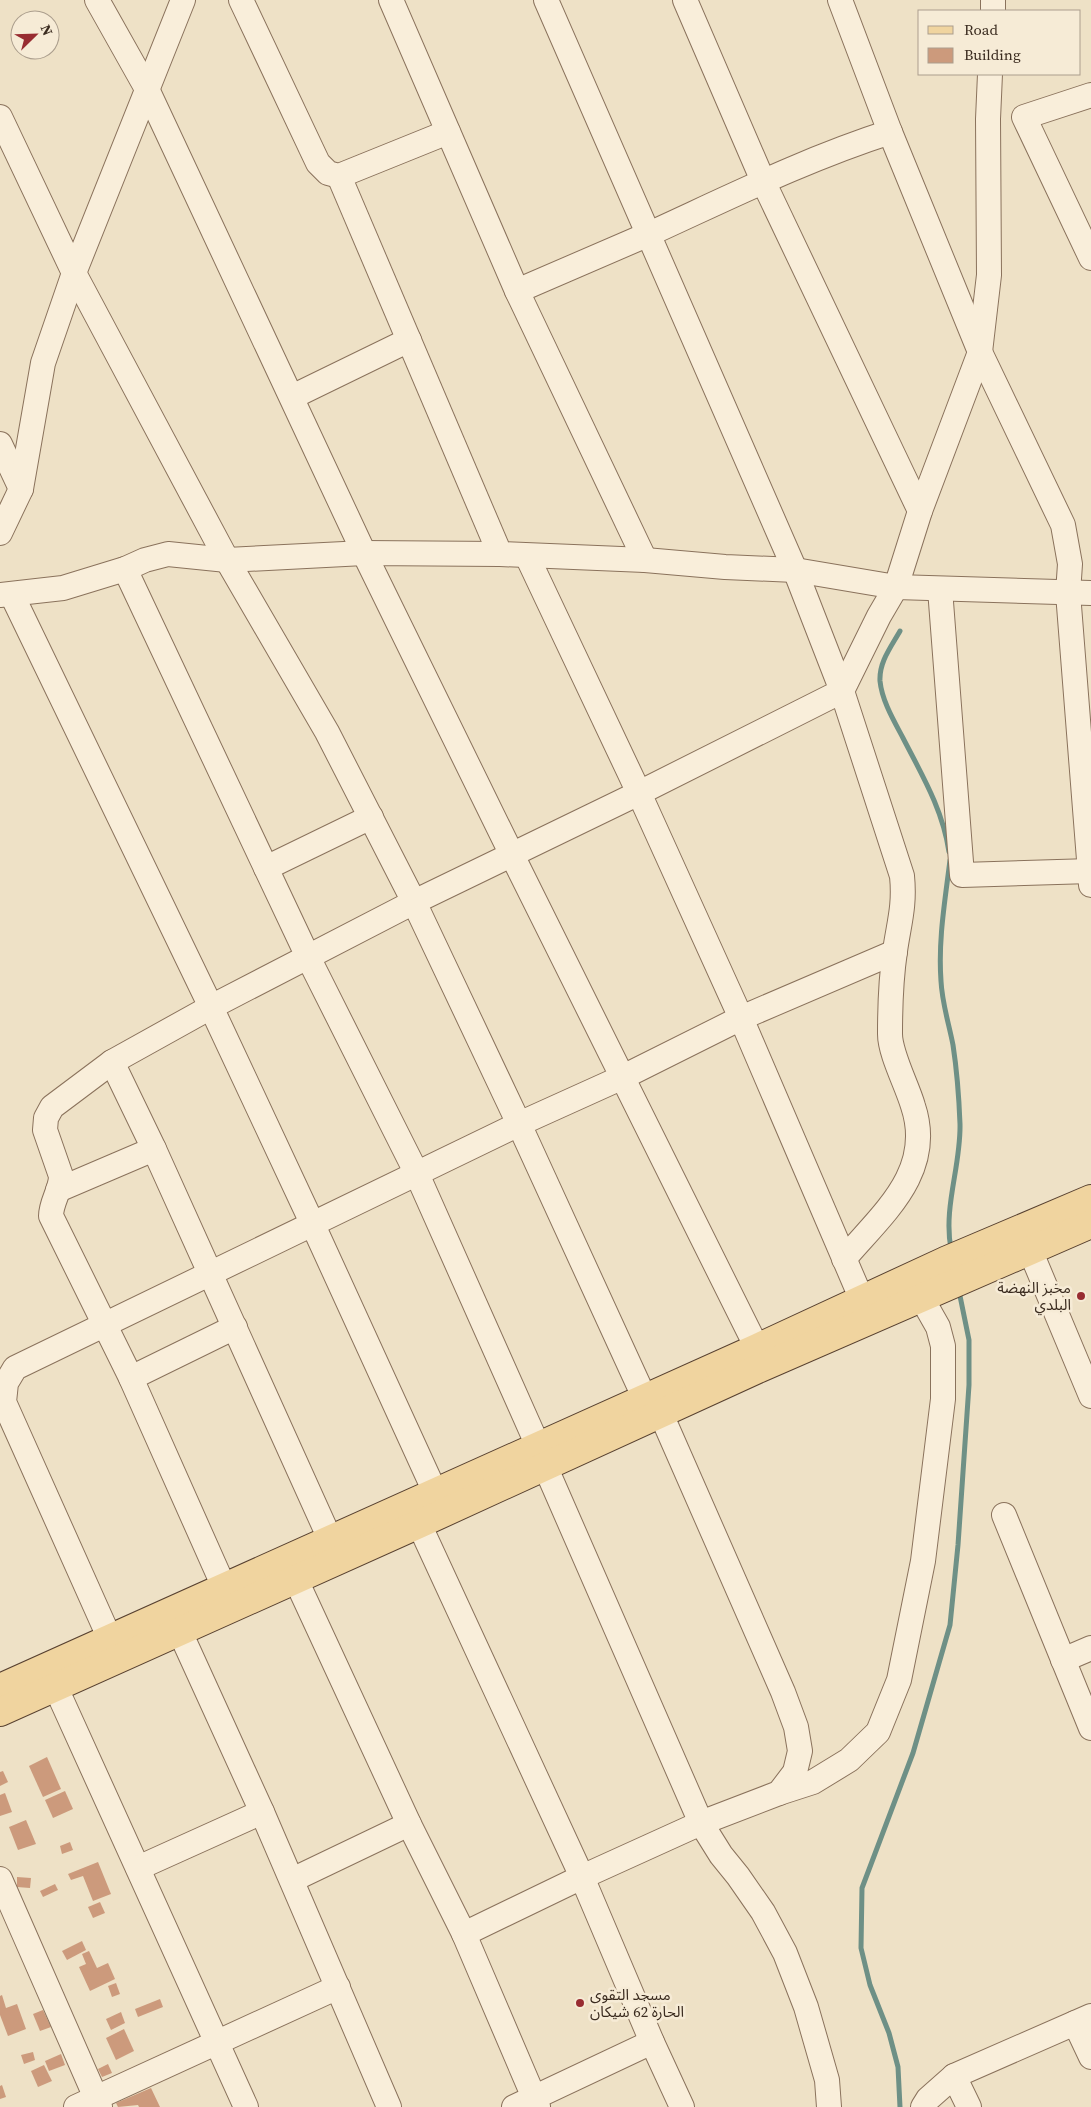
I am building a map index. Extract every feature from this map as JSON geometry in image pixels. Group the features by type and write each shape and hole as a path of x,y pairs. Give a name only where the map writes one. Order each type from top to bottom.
{"main road":[{"path":"653,1406 758,1348 862,1300 947,1273 975,1261 1091,1199"},
{"path":"975,1261 1030,1250 1091,1224"},
{"path":"0,1712 419,1524 542,1456 653,1406 922,1297 947,1273"},
{"path":"0,1688 435,1492 542,1456"}],"street":[{"path":"97,0 147,89 364,553 622,1077 758,1348"},
{"path":"0,533 20,490 43,363 74,273 183,0"},
{"path":"241,0 318,163 328,173 339,176 448,132"},
{"path":"391,0 517,291 645,560"},
{"path":"546,0 795,570 842,691 902,876 905,897 894,952 890,1036 892,1053 899,1065 914,1108 918,1135 916,1156 911,1174 899,1195 844,1259"},
{"path":"685,0 763,180 920,511"},
{"path":"840,0 890,132 980,352 1063,525 1070,564 1080,593 1091,876 962,875 940,589"},
{"path":"224,1587 131,1378 52,1216 51,1208 61,1176 45,1130 46,1118 52,1107 112,1062 211,1007 414,902 639,793 842,691 879,616 896,587 920,511 980,352 989,275 988,119 990,75"},
{"path":"988,119 1024,117 1091,95"},
{"path":"0,117 74,273 227,560 327,732 414,902 653,1406 760,1637 796,1727 800,1750 795,1772 779,1793"},
{"path":"1024,117 1091,258"},
{"path":"517,291 649,234 763,180 840,148 890,132"},
{"path":"339,176 500,554"},
{"path":"292,397 409,340"},
{"path":"0,444 20,490"},
{"path":"435,1492 211,1007 6,595 63,588 168,554 227,560 364,553 500,554 645,560 725,567 795,570 896,587 1080,593"},
{"path":"527,556 639,793 741,1018 862,1300"},
{"path":"125,569 308,957 417,1174 701,1823 721,1855 764,1912 785,1953 806,2007 828,2080 829,2107"},
{"path":"266,868 370,818"},
{"path":"110,1639 4,1402 6,1383 15,1368 741,1018 894,952"},
{"path":"112,1062 235,1326 330,1539"},
{"path":"58,1190 154,1149"},
{"path":"1030,1250 1091,1396"},
{"path":"464,1934 582,1877 701,1823 813,1782 855,1754 878,1732 899,1680 923,1561 943,1399 943,1346 938,1327 922,1297"},
{"path":"131,1378 235,1326"},
{"path":"1004,1515 1091,1728"},
{"path":"419,1524 582,1877 652,2042 682,2107"},
{"path":"296,1580 409,1824 464,1934 528,2104 652,2042"},
{"path":"180,1632 292,1880 389,2107"},
{"path":"1063,1660 1091,1648"},
{"path":"56,1688 246,2107"},
{"path":"138,1868 262,1812"},
{"path":"292,1880 409,1824"},
{"path":"0,1880 90,2104 338,1988"},
{"path":"923,2107 928,2098 954,2076 1083,2019 1091,2057"},
{"path":"954,2076 969,2107"}],"building":[{"path":"47,1757 61,1789 43,1797 29,1766"},
{"path":"3,1771 8,1782 0,1786 0,1772"},
{"path":"65,1791 73,1809 53,1818 45,1800"},
{"path":"5,1793 12,1812 0,1816 0,1795"},
{"path":"26,1820 36,1844 18,1850 9,1827"},
{"path":"70,1842 73,1850 62,1854 60,1846"},
{"path":"98,1862 111,1894 93,1901 83,1876 71,1880 68,1874"},
{"path":"17,1877 31,1878 30,1888 17,1887"},
{"path":"55,1884 58,1890 43,1897 40,1891"},
{"path":"100,1902 105,1913 93,1918 88,1907"},
{"path":"82,1941 86,1950 67,1960 62,1951"},
{"path":"89,1951 97,1968 108,1963 115,1979 90,1991 79,1967 86,1964 82,1954"},
{"path":"116,1983 120,1994 112,1997 108,1986"},
{"path":"2,1995 6,2008 17,2004 26,2029 8,2036 0,2015 0,1996"},
{"path":"160,1999 163,2007 138,2017 135,2009"},
{"path":"43,2010 51,2027 40,2031 33,2014"},
{"path":"121,2012 125,2023 111,2030 106,2019"},
{"path":"124,2029 134,2051 116,2060 106,2038"},
{"path":"33,2052 35,2060 24,2064 21,2055"},
{"path":"61,2054 65,2065 49,2071 45,2061"},
{"path":"108,2064 112,2073 102,2077 98,2069"},
{"path":"44,2065 52,2081 38,2087 31,2071"},
{"path":"2,2085 6,2097 0,2099 0,2086"},
{"path":"151,2088 160,2107 139,2107 138,2105 118,2107 116,2103"}],"waterway":[{"path":"900,631 881,667 881,688 889,711 937,807 949,852"},
{"path":"950,860 942,920 940,966 943,997 956,1065 960,1124 960,1140 949,1218 951,1249"},
{"path":"900,2107 898,2067 889,2033 870,1985 861,1948 862,1888 913,1753 950,1625 958,1545 969,1385 969,1340 959,1291"}],"place":[{"name":"مخبز النهضة البلدي","path":"1081,1296"},
{"name":"مسجد التقوى الحارة 62 شيكان","path":"580,2003"}]}
